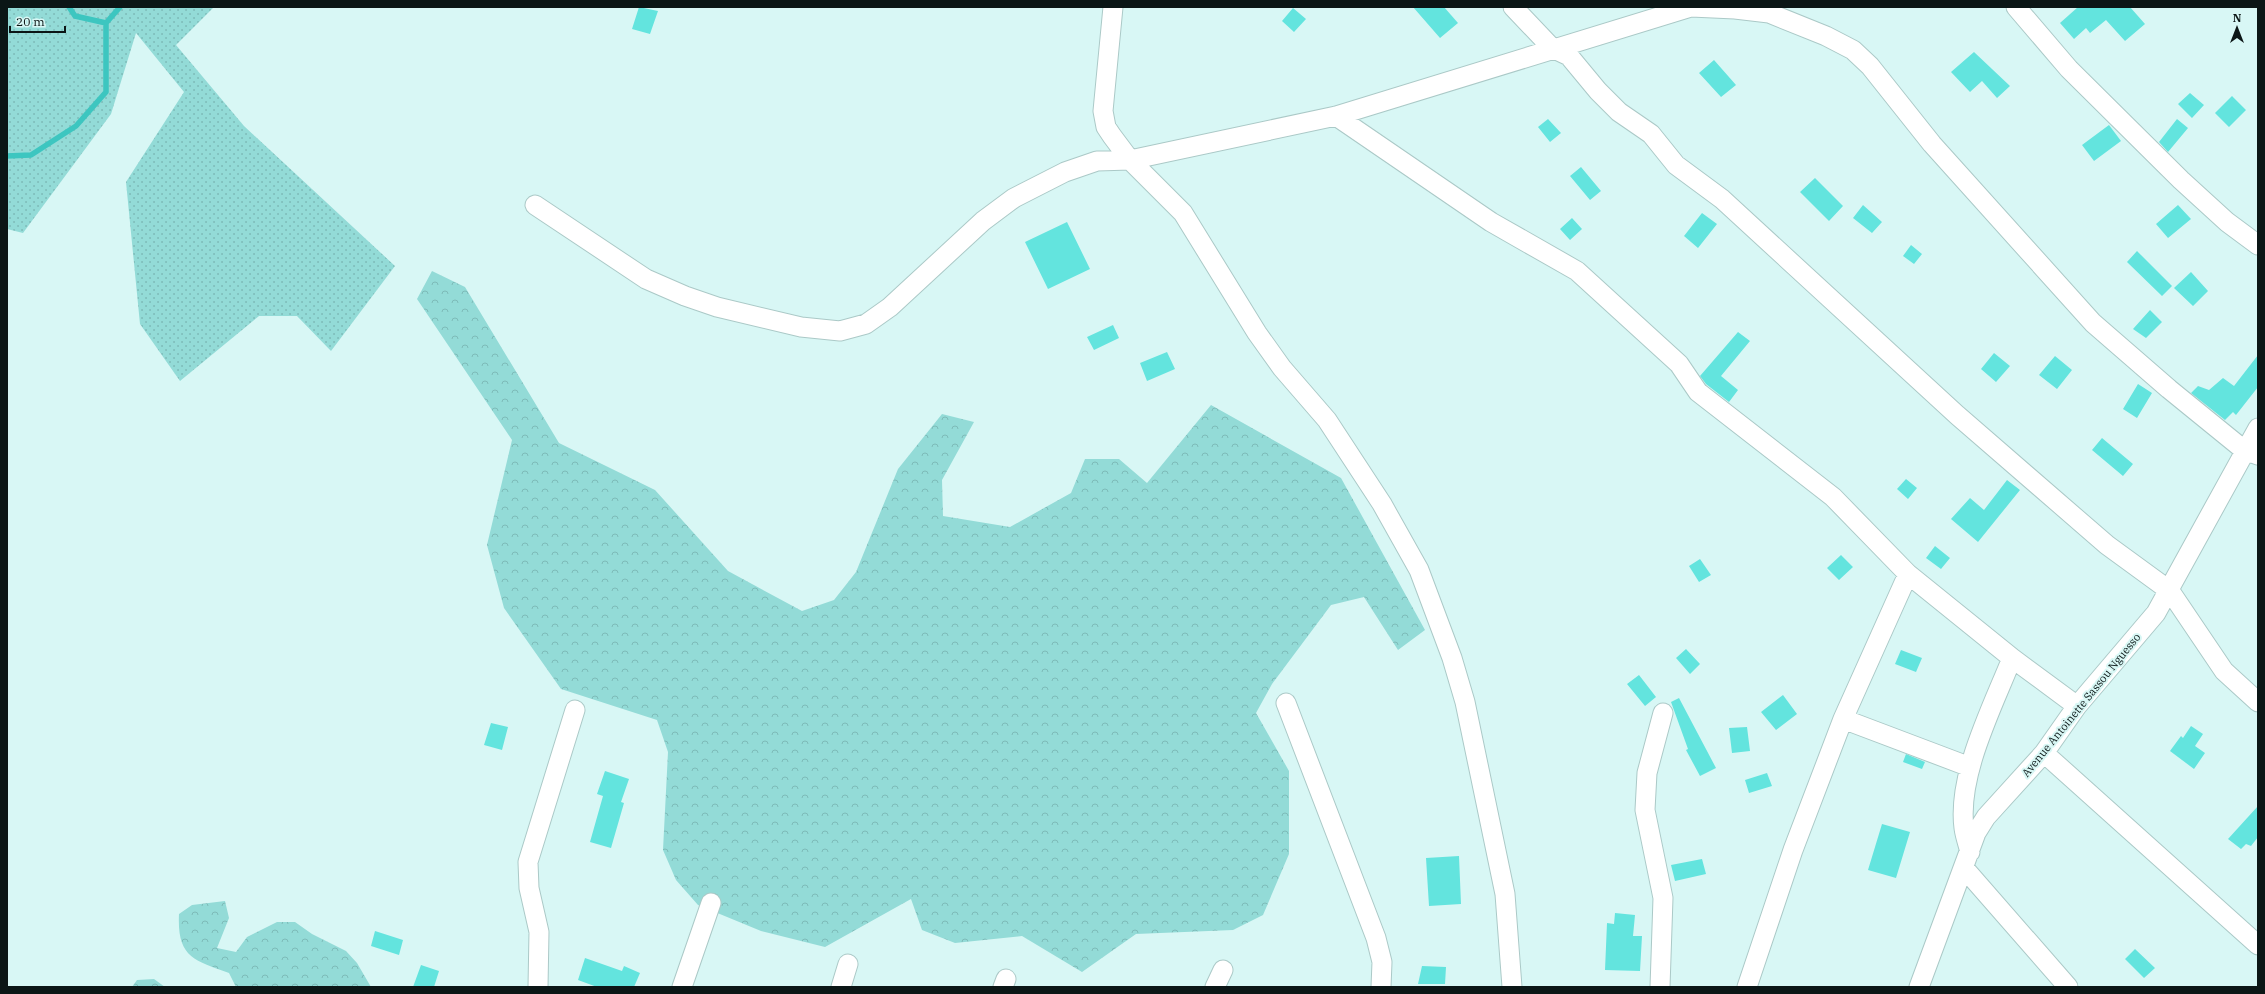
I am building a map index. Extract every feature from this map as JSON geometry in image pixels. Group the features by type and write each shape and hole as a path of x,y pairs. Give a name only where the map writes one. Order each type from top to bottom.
{"street":[{"path":"1113,7 1103,111 1106,127 1130,160 1183,213 1194,228 1205,250 1257,333 1282,368 1327,420 1363,474 1405,543 1418,570 1452,658 1465,702 1505,894 1512,987"},
{"path":"1513,7 1552,48 1569,56 1598,91 1619,112 1651,134 1676,165 1722,199 1957,415 2107,545 2170,591 2224,671 2258,702"},
{"path":"535,205 646,279 685,296 717,306 801,327 840,331 866,324 890,307 983,221 1014,198 1064,172 1097,161 1130,160 1336,116 1552,48 1691,7 1771,10 1853,50 1870,66 1932,144 2093,324 2169,390 2251,453"},
{"path":"2016,7 2069,69 2181,180 2227,222 2258,245"},
{"path":"1336,116 1491,222 1577,271 1632,324 1679,364 1698,392 1833,497 1908,574 2012,658 2077,706"},
{"name":"Avenue Antoinette Sassou Nguesso","path":"1919,987 1976,833 1986,817 2044,753 2077,706 2156,613 2251,453 2258,428"},
{"path":"1747,987 1793,850 1843,719 1908,574"},
{"path":"2012,658 1970,767 1966,791 1964,827 1967,860 2068,987"},
{"path":"1286,703 1376,938 1382,962 1382,987"},
{"path":"538,987 539,932 529,888 528,862 576,710"},
{"path":"1660,987 1663,898 1645,810 1647,773 1663,713"},
{"path":"1843,719 1970,767"},
{"path":"2044,753 2258,945"},
{"path":"682,987 711,903"},
{"path":"841,987 848,964"},
{"path":"1215,987 1223,970"}],"green space":[{"path":"7,7 214,7 176,45 244,126 395,266 331,351 297,316 259,316 180,381 140,324 126,182 184,92 136,33 111,114 23,233 7,229"},
{"path":"432,271 465,287 559,443 655,490 728,571 802,611 834,600 856,572 898,469 942,414 974,422 942,480 943,516 1010,527 1071,493 1085,459 1119,459 1147,483 1211,405 1341,478 1425,630 1398,650 1364,597 1331,605 1272,684 1256,713 1289,771 1289,854 1263,915 1233,930 1136,934 1082,972 1022,936 955,943 922,930 911,899 825,947 761,931 698,905 676,880 663,850 668,752 657,720 561,689 504,608 487,545 512,440 417,299"},
{"path":"225,901 229,918 217,948 236,952 247,937 277,922 295,922 312,934 346,951 357,963 371,987 236,987 229,973 197,960 190,955 184,948 179,928 179,914 192,905"},
{"path":"154,979 165,987 132,987 137,980"}],"building":[{"path":"639,7 658,11 650,34 632,29"},
{"path":"1413,7 1444,7 1458,23 1440,38"},
{"path":"2078,7 2130,7 2145,24 2125,41 2106,20 2090,33 2086,28 2074,39 2060,23"},
{"path":"1293,8 1306,19 1294,32 1282,21"},
{"path":"1974,52 2010,86 1997,98 1982,81 1970,92 1951,72"},
{"path":"1714,60 1736,85 1721,97 1699,73"},
{"path":"2190,93 2204,105 2192,118 2178,104"},
{"path":"2232,96 2246,110 2229,127 2215,113"},
{"path":"1548,119 1561,133 1550,142 1538,127"},
{"path":"2177,119 2188,128 2168,152 2159,142"},
{"path":"2109,125 2121,141 2094,161 2082,145"},
{"path":"1581,167 1601,191 1590,200 1570,176"},
{"path":"1815,178 1843,206 1829,221 1800,192"},
{"path":"1863,205 1882,222 1872,233 1853,218"},
{"path":"2178,205 2191,219 2168,238 2156,224"},
{"path":"1702,213 1717,224 1698,248 1684,236"},
{"path":"1572,218 1582,229 1570,240 1560,229"},
{"path":"1067,222 1090,269 1048,289 1025,242"},
{"path":"1911,245 1922,254 1914,264 1903,256"},
{"path":"2137,251 2172,286 2162,296 2127,262"},
{"path":"2191,272 2208,291 2193,306 2174,288"},
{"path":"2150,310 2162,322 2146,338 2133,329"},
{"path":"1113,325 1119,338 1094,350 1087,337"},
{"path":"1738,332 1750,341 1721,376 1738,390 1729,402 1706,384 1700,376"},
{"path":"1167,352 1175,369 1147,381 1140,363"},
{"path":"1994,353 2010,366 1996,382 1981,369"},
{"path":"2258,355 2258,387 2236,415 2233,412 2225,420 2191,393 2198,386 2209,390 2223,378 2234,386"},
{"path":"2055,356 2072,370 2057,389 2039,375"},
{"path":"2138,384 2152,393 2137,418 2123,409"},
{"path":"2102,438 2133,464 2123,476 2092,450"},
{"path":"1906,479 1917,488 1908,499 1897,489"},
{"path":"2007,480 2020,490 1978,542 1951,519 1970,498 1984,510"},
{"path":"1935,546 1950,558 1941,569 1926,558"},
{"path":"1841,555 1853,567 1839,580 1827,568"},
{"path":"1700,559 1711,575 1699,582 1689,566"},
{"path":"1686,649 1700,664 1690,674 1676,658"},
{"path":"1901,650 1922,658 1916,672 1895,664"},
{"path":"1639,675 1656,697 1645,706 1627,684"},
{"path":"1783,695 1797,714 1776,730 1761,712"},
{"path":"1679,698 1716,768 1700,776 1686,750 1688,749 1671,702"},
{"path":"491,723 508,727 502,750 484,745"},
{"path":"2191,726 2203,734 2195,746 2205,753 2194,769 2170,751 2181,736 2183,738"},
{"path":"1747,727 1750,751 1732,753 1729,728"},
{"path":"1906,754 1925,762 1922,769 1903,762"},
{"path":"605,771 629,779 621,802 624,803 611,848 590,842 603,796 597,794"},
{"path":"1767,773 1772,786 1749,793 1745,780"},
{"path":"2258,806 2258,837 2251,846 2246,844 2241,849 2228,839"},
{"path":"1882,824 1910,832 1896,878 1868,870"},
{"path":"1459,856 1461,904 1429,906 1426,858"},
{"path":"1702,859 1706,874 1675,881 1671,865"},
{"path":"1615,913 1635,915 1633,936 1642,936 1640,971 1605,970 1607,923 1614,924"},
{"path":"375,931 403,940 399,955 371,946"},
{"path":"2135,949 2155,968 2144,978 2125,959"},
{"path":"585,958 622,971 624,966 640,973 634,987 597,987 578,980"},
{"path":"421,965 439,971 434,987 413,987"},
{"path":"1422,966 1446,967 1445,984 1418,984"}],"waterway":[{"path":"69,7 75,16 106,23"},
{"path":"7,156 31,155 76,126 106,92 106,23 120,7"}]}
